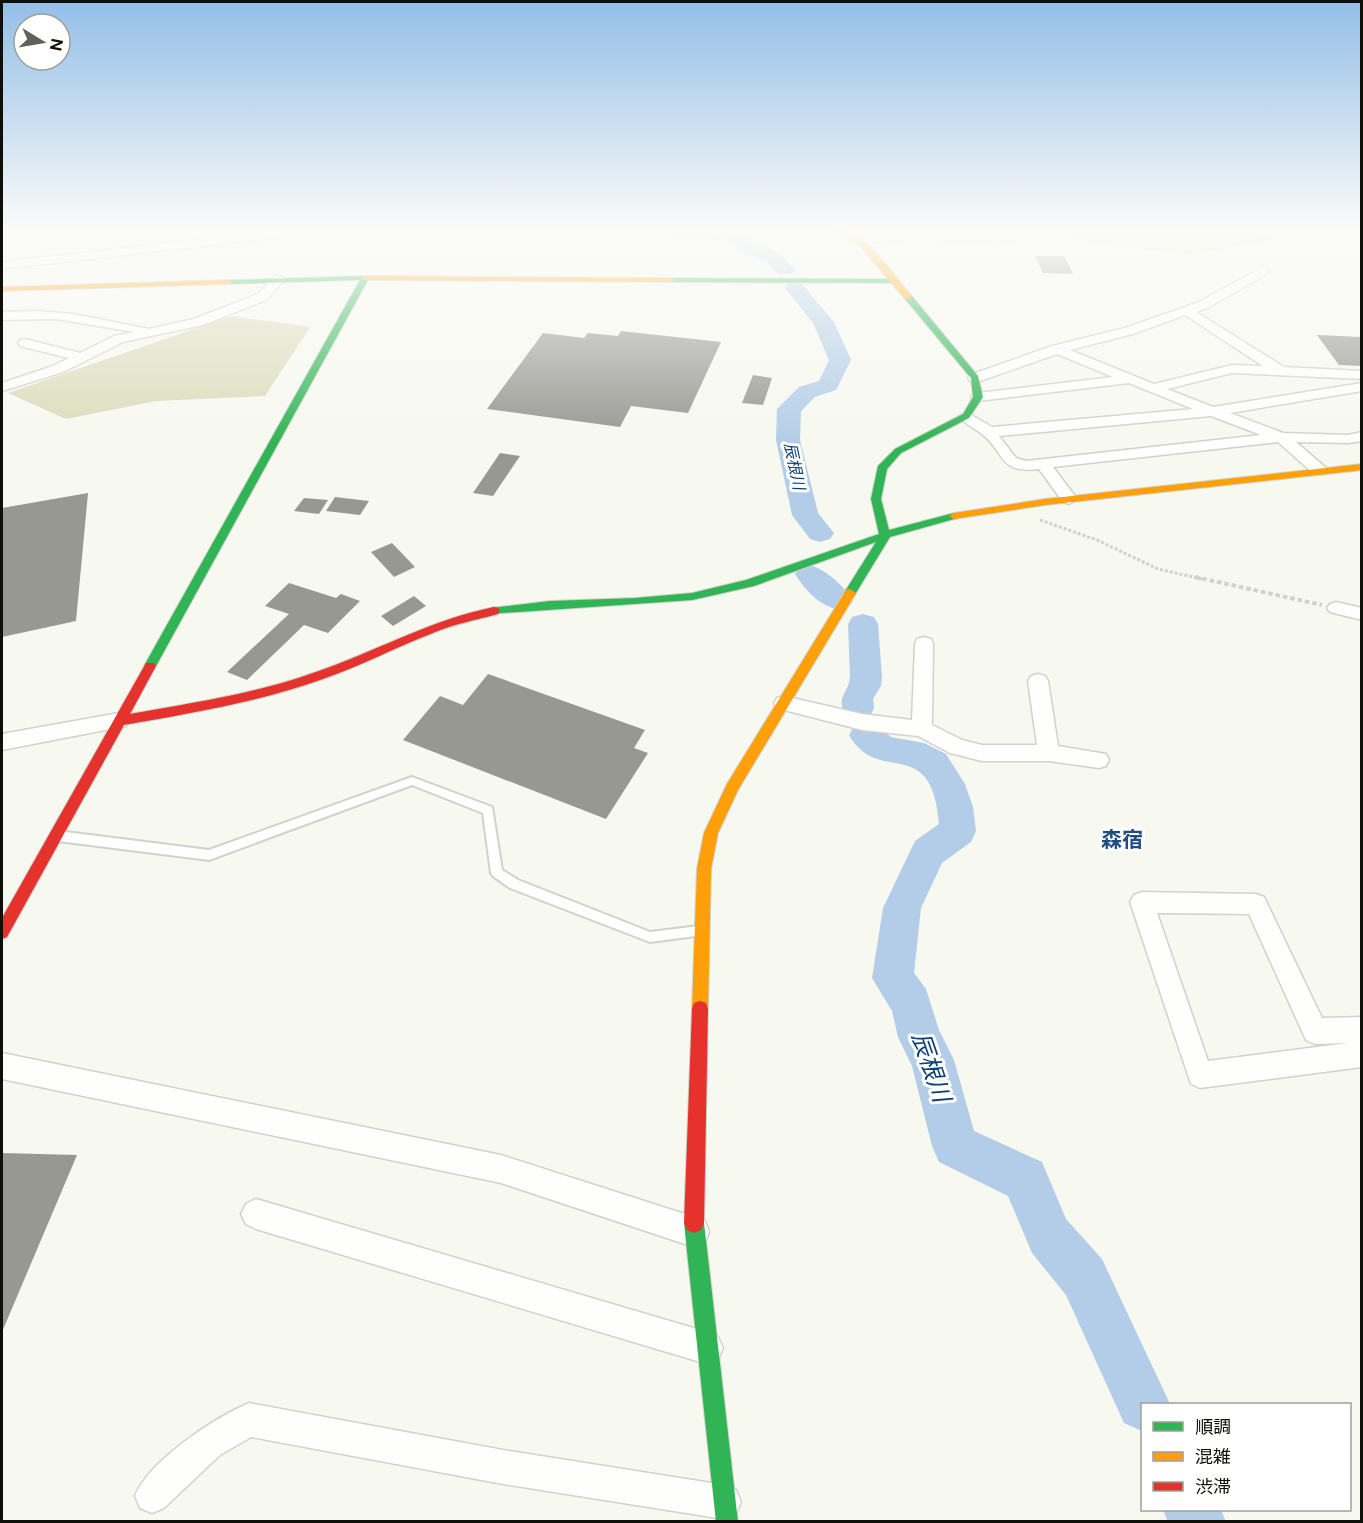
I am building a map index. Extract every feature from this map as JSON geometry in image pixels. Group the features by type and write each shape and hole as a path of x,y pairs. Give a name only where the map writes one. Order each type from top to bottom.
{"street":[{"path":"2,387 58,369 119,339 198,322 228,308 256,299"},
{"path":"2,932 354,299"},
{"path":"152,1496 208,1443 249,1420 503,1467 726,1512 694,1232 704,869 711,833 732,788 885,536 876,500 882,468 898,451 966,416 978,397 975,378 910,299"},
{"path":"975,378 1057,349 1128,331 1203,305 1213,299"},
{"path":"1185,310 1280,371"},
{"path":"2,316 31,313 73,315 149,331"},
{"path":"25,343 81,357"},
{"path":"1057,349 1212,412 1281,437 1320,471"},
{"path":"989,432 1212,412 1362,387 1355,375 1232,369 1153,388"},
{"path":"978,397 1132,379"},
{"path":"966,416 989,432 1011,460 1025,466 1281,437 1348,439 1362,436"},
{"path":"1041,463 1070,499"},
{"path":"2,742 238,700 280,690 324,675 429,628 479,613 507,609 651,603 692,597 755,580 924,523 1009,507 1070,499 1362,467"},
{"path":"1336,608 1362,614"},
{"path":"922,729 924,644"},
{"path":"1038,681 1049,753"},
{"path":"784,703 862,722 922,729 957,747 982,753 1049,753 1099,760"},
{"path":"1362,1030 1315,1030 1256,904 1142,903 1200,1075 1362,1054"},
{"path":"2,1066 501,1170 694,1232"},
{"path":"256,1214 707,1348"}],"lane":[{"path":"55,836 209,855 412,781 488,810 497,873 514,884 650,937 702,931"}],"path":[{"path":"1009,507 1025,515 1097,540 1158,569 1336,608"}],"green space":[{"path":"232,316 310,327 265,396 156,401 66,419 8,393"}],"building":[{"path":"621,331 721,342 688,413 631,406 620,427 487,409 543,333 584,338 588,333 618,336"},
{"path":"1317,335 1362,337 1362,366 1339,365"},
{"path":"753,375 772,378 763,405 742,403"},
{"path":"500,453 520,456 493,496 473,493"},
{"path":"88,493 76,621 2,637 2,508"},
{"path":"335,497 369,501 360,515 326,511"},
{"path":"304,498 328,500 319,514 294,511"},
{"path":"392,543 415,567 394,577 371,552"},
{"path":"289,583 336,598 341,594 360,601 328,633 304,625 247,680 227,672 289,614 265,606"},
{"path":"414,596 426,606 393,626 381,616"},
{"path":"488,674 645,730 634,748 648,753 606,819 403,740 440,696 463,705"},
{"path":"2,1153 77,1155 2,1332"}],"waterway":[{"name":"辰根川","path":"804,299 823,322 840,360 828,385 807,392 789,409 788,440 805,515 820,533"},
{"name":"辰根川","path":"809,574 838,601"},
{"name":"辰根川","path":"858,708 857,698 865,686 866,677 863,624"},
{"name":"辰根川","path":"866,735 888,750 912,752 934,764 947,784 955,807 958,831 928,852 902,908 893,978 911,1003 919,1037 932,1060 955,1146 1025,1179 1049,1236 1084,1277 1143,1403"},
{"name":"辰根川","path":"1192,1511 1197,1522"}],"traffic: fast":[{"path":"150,666 353,299"},
{"path":"850,593 885,536 876,499 882,468 898,451 966,416 978,397 975,378 910,299"},
{"path":"494,611 550,605 664,600 720,591 779,574 895,532 954,516"},
{"path":"694,1223 727,1522"}],"traffic: slow":[{"path":"954,516 1045,502 1362,467"},
{"path":"700,1009 704,869 711,833 732,788 850,593"}],"traffic: jam":[{"path":"119,721 220,703 294,684 341,668 426,630 494,611"},
{"path":"2,932 150,666"},
{"path":"694,1223 700,1009"}],"district":[{"name":"森宿","path":"1122,840"}]}
